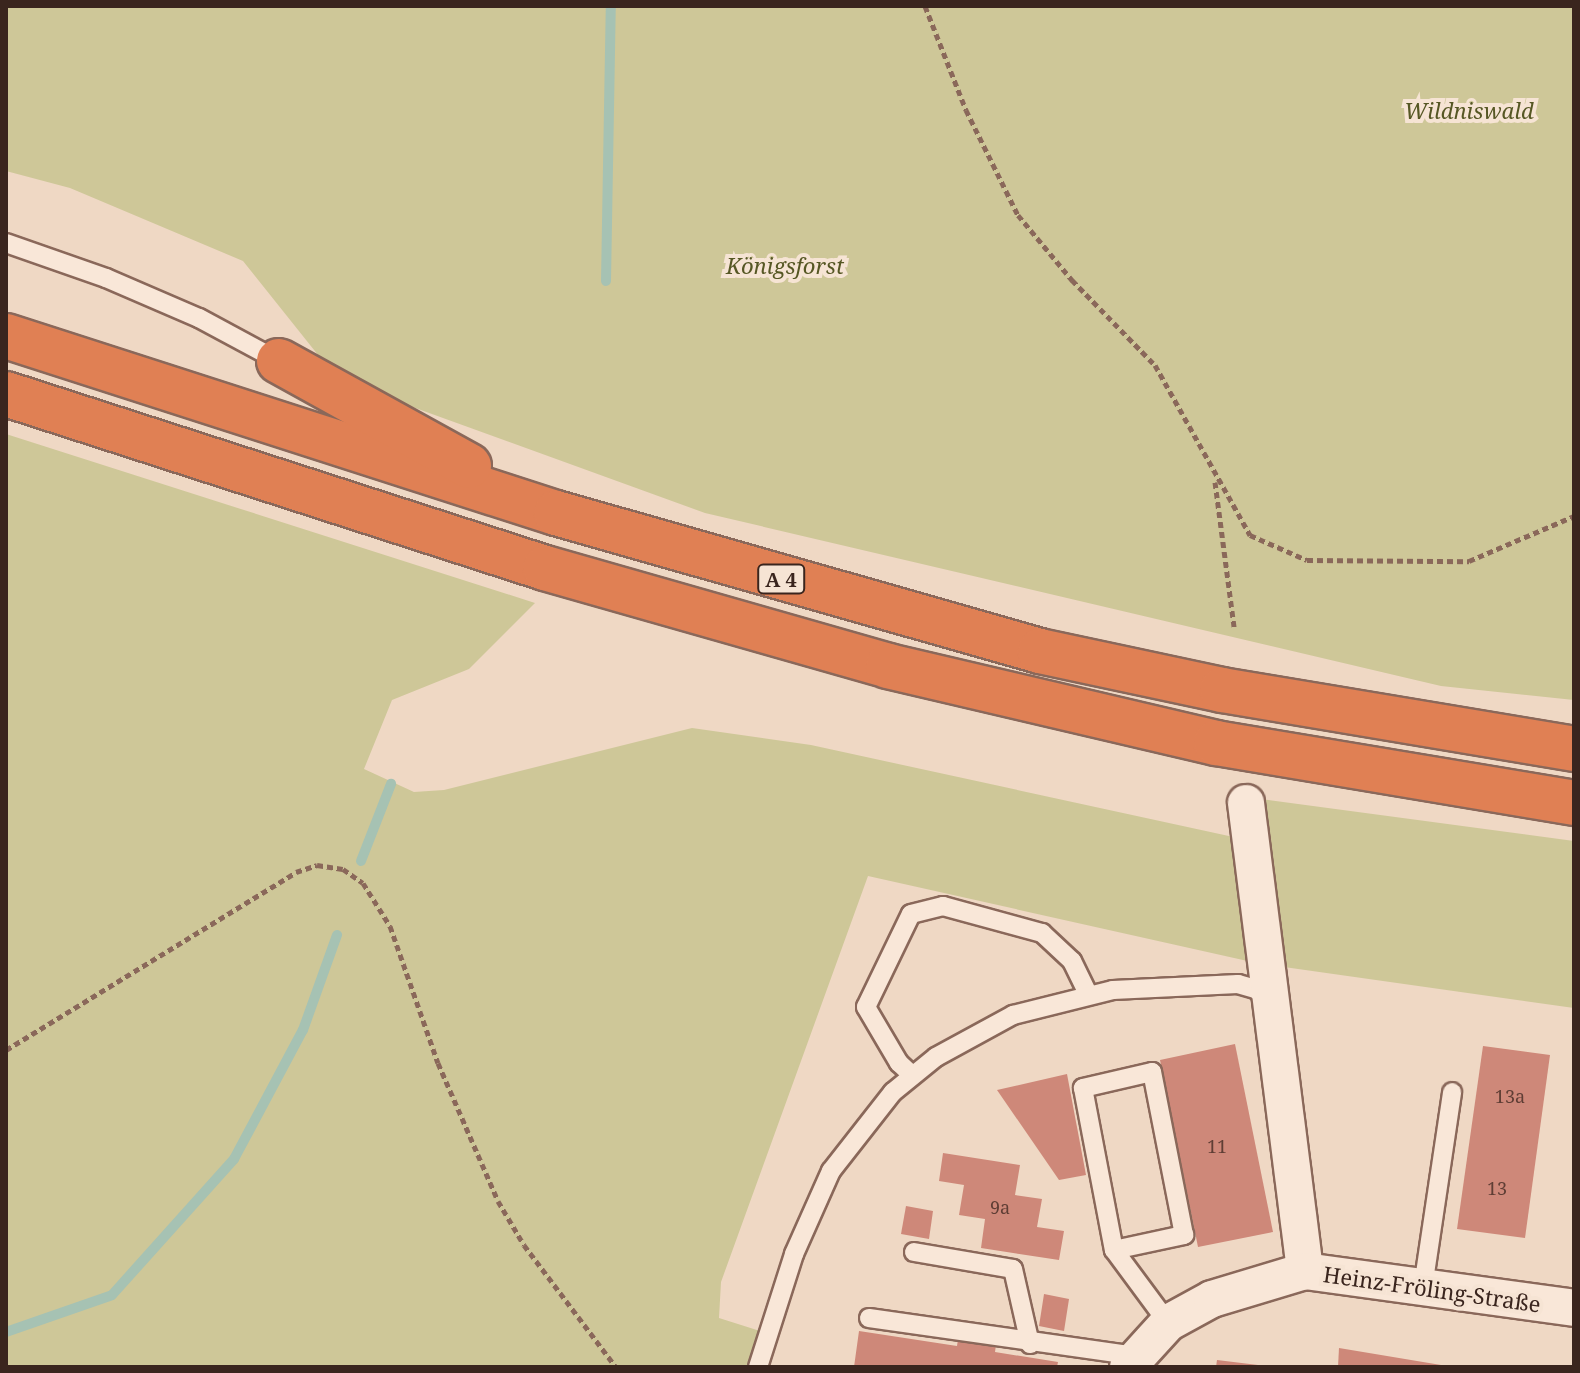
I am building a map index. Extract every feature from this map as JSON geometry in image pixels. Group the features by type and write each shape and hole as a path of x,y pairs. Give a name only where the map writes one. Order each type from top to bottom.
{"highway":[{"name":"A 4","path":"6,336 556,513 1040,651 1222,690 1574,749"},
{"path":"279,361 556,513"},
{"path":"6,394 545,568 888,666 1216,743 1574,803"}],"street":[{"path":"1246,803 1305,1271"},
{"name":"Heinz-Fröling-Straße","path":"1132,1361 1168,1323 1212,1299 1305,1271 1574,1308"}],"lane":[{"path":"6,243 133,289 279,361"},
{"path":"912,1075 899,1063 866,1007 911,914 921,909 943,906 1042,933 1072,961 1088,994"},
{"path":"758,1367 794,1254 831,1171 858,1132 912,1075 961,1041 1013,1015 1088,994 1238,984 1256,989 1270,1003"},
{"path":"1114,1250 1184,1235 1152,1072 1083,1088 1114,1250 1168,1323"},
{"path":"1423,1287 1452,1092"},
{"path":"914,1252 1013,1269 1030,1344"},
{"path":"869,1318 1005,1334 1030,1344 1132,1361"}],"path":[{"path":"925,6 966,110 1018,215 1072,280 1155,365 1179,399 1214,477 1250,535 1307,560 1469,561 1574,516"},
{"path":"1214,477 1234,627"},
{"path":"6,1050 296,872 317,865 343,869 363,883 390,926 438,1063 498,1201 524,1245 616,1367"}],"green space":[{"name":"Königsforst","path":"6,6 1574,6 1574,700 1441,686 705,513 338,380 243,261 70,188 6,171"},
{"path":"6,434 535,603 469,669 392,700 364,769 414,792 444,790 692,728 811,745 1238,838 1252,962 868,876 721,1282 719,1318 760,1331 748,1367 6,1367"},
{"path":"1254,798 1574,841 1574,1008 1284,967"}],"building":[{"path":"1235,1044 1273,1232 1198,1247 1160,1060"},
{"path":"1483,1046 1550,1055 1525,1238 1457,1229"},
{"path":"1067,1074 1086,1175 1059,1180 997,1090"},
{"path":"943,1153 1020,1165 1015,1195 1042,1199 1037,1227 1064,1231 1059,1260 981,1248 985,1219 959,1215 964,1185 939,1181"},
{"path":"906,1206 933,1211 929,1239 901,1234"},
{"path":"1044,1294 1069,1299 1064,1331 1039,1326"},
{"path":"859,1331 957,1346 958,1339 996,1345 995,1352 1058,1362 1057,1367 854,1367"},
{"path":"1339,1348 1441,1365 1441,1367 1338,1367"},
{"path":"1217,1360 1258,1365 1258,1367 1216,1367"}],"waterway":[{"path":"606,281 611,6"},
{"path":"361,861 391,784"},
{"path":"6,1332 112,1295 234,1159 303,1030 337,935"}],"park label":[{"name":"Wildniswald","path":"1469,111"}]}
